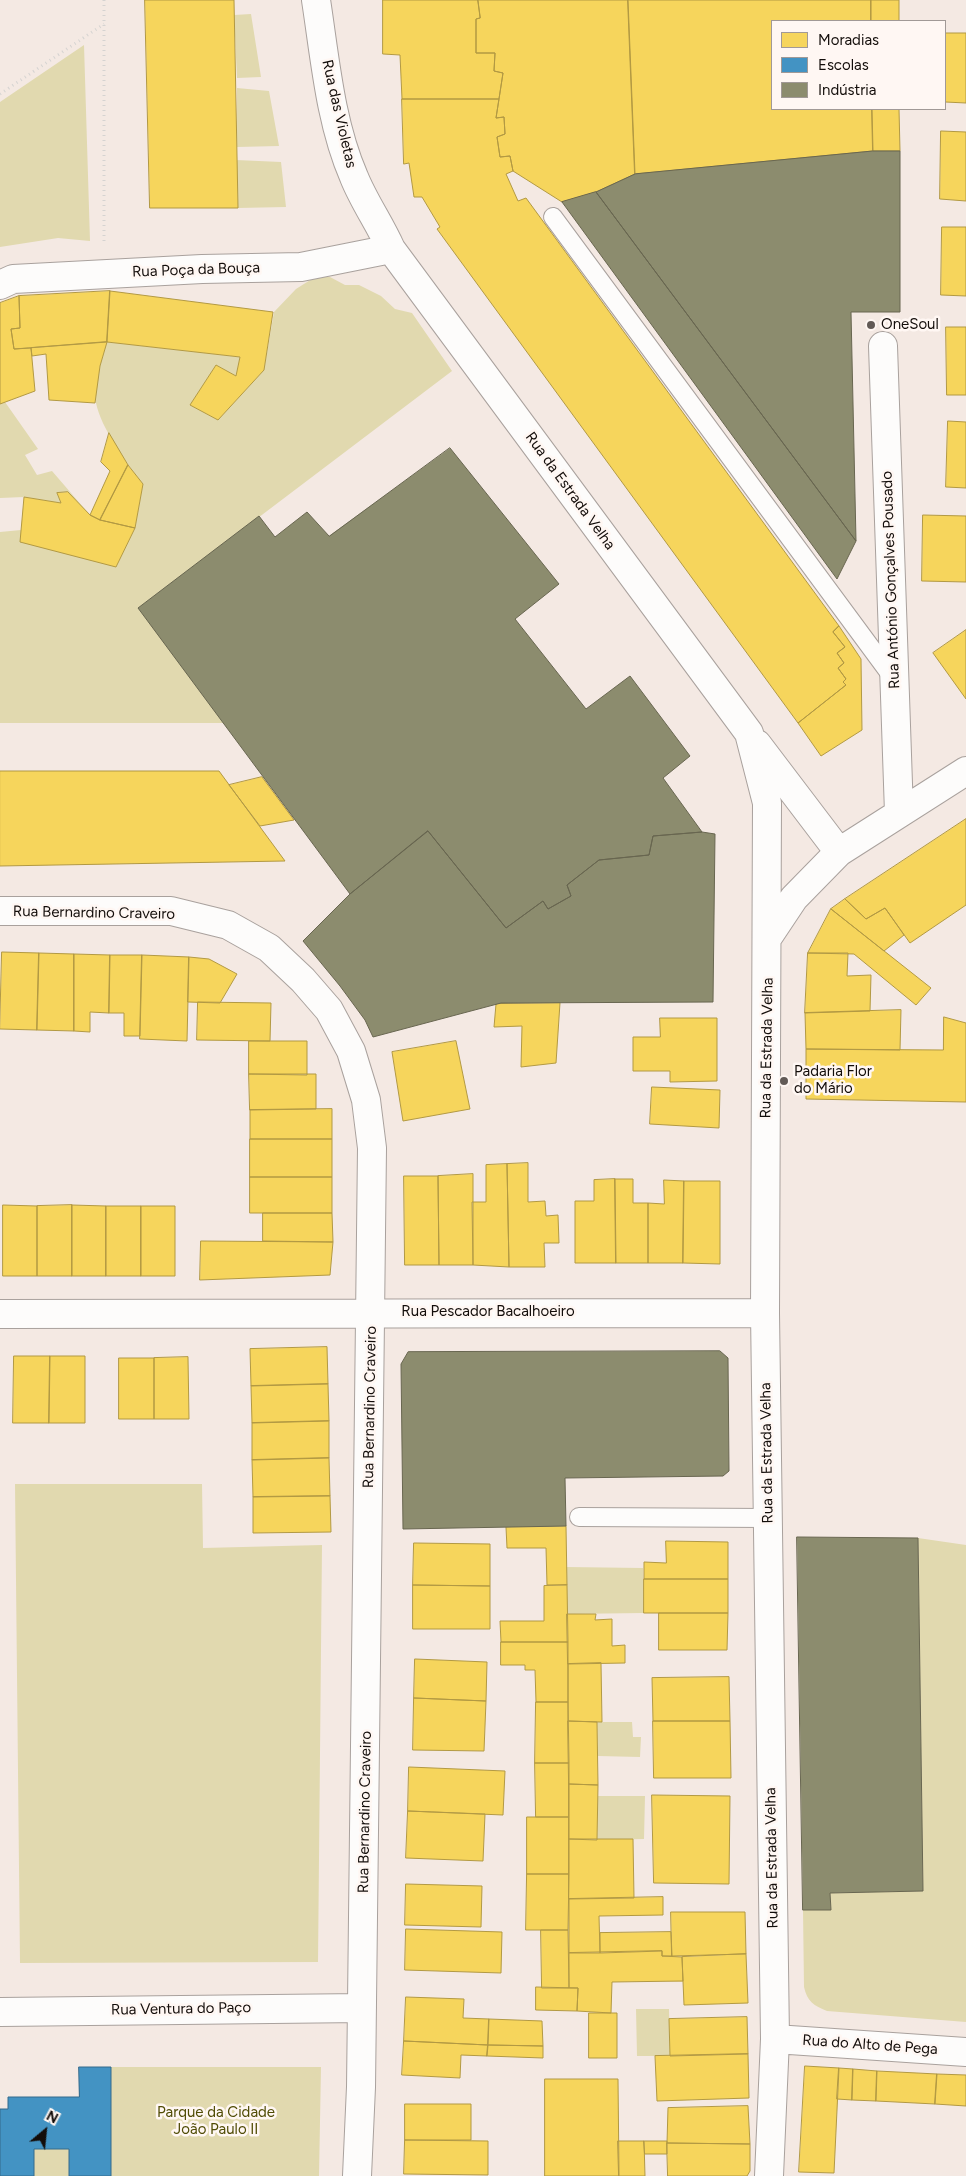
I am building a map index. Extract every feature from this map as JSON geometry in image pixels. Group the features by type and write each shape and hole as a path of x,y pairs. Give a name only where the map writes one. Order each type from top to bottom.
{"street":[{"name":"Rua das Violetas","path":"316,0 330,88 340,134 354,177 391,249"},
{"name":"Rua Poça da Bouça","path":"0,285 13,279 202,269 301,267 391,249"},
{"name":"Rua da Estrada Velha","path":"391,249 838,852"},
{"name":"Rua António Gonçalves Pousado","path":"883,346 899,813"},
{"name":"Rua da Estrada Velha","path":"749,733 767,803 768,937 765,1313 775,2039 769,2176"},
{"path":"768,937 794,898 838,852 966,771"},
{"name":"Rua Bernardino Craveiro","path":"0,912 170,911 228,925 269,948 303,980 329,1010 351,1050 366,1100 372,1148 371,1312 361,2087 356,2176"},
{"name":"Rua Pescador Bacalhoeiro","path":"0,1314 371,1312 765,1313"},
{"name":"Rua Ventura do Paço","path":"0,2012 362,2008"},
{"name":"Rua do Alto de Pega","path":"775,2039 966,2052"}],"lane":[{"path":"553,217 895,680"},
{"path":"579,1518 768,1518"}],"path":[{"path":"104,0 104,241"},
{"path":"0,94 104,24"}],"green space":[{"path":"251,14 261,77 237,78 234,15"},
{"path":"84,45 90,241 58,238 0,247 0,102"},
{"path":"237,88 269,91 279,146 237,147"},
{"path":"236,160 281,162 286,207 238,208"},
{"path":"315,277 330,277 345,285 359,285 381,296 395,309 412,313 452,371 139,608 224,723 0,723 0,532 21,530 116,567 135,528 143,484 122,456 109,434 96,403 97,381 107,342 240,357 236,376 216,365 190,405 218,420 264,370 274,312 296,289"},
{"path":"5,402 38,449 25,455 37,475 52,471 90,515 68,492 57,493 61,503 24,497 0,498 0,404"},
{"path":"15,1484 202,1484 203,1548 322,1545 318,1962 20,1963"},
{"path":"918,1538 966,1545 966,2022 827,2011 812,2002 807,1996 804,1987 803,1910 831,1910 830,1893 923,1891"},
{"path":"566,1567 643,1568 644,1613 567,1614"},
{"path":"597,1722 632,1722 633,1737 641,1737 640,1757 598,1756"},
{"path":"598,1796 645,1796 644,1839 597,1840"},
{"path":"636,2009 669,2009 670,2056 637,2056"},
{"name":"Parque da Cidade João Paulo II","path":"111,2067 321,2067 319,2176 111,2176"},
{"path":"34,2149 69,2149 69,2176 34,2176"}],"building: Moradias":[{"path":"145,0 234,0 238,208 150,208"},
{"path":"383,0 478,0 480,18 476,19 476,53 495,53 494,71 503,73 499,99 402,99 400,55 383,54"},
{"path":"478,0 628,0 635,174 596,192 562,202 513,171 510,156 500,157 497,137 505,134 504,117 496,118 503,73 494,71 495,53 476,53 476,19 480,18"},
{"path":"628,0 871,0 871,20 771,20 771,110 872,110 873,151 635,174"},
{"path":"871,0 899,0 899,20 871,20"},
{"path":"946,33 966,33 966,103 946,102"},
{"path":"402,99 499,99 496,118 504,117 505,134 497,137 500,157 510,156 513,171 506,174 518,201 526,198 839,626 833,632 845,647 837,653 844,663 838,668 846,679 843,682 846,685 798,723 437,229 440,227 422,197 414,197 409,163 404,164"},
{"path":"872,110 899,110 900,151 873,151"},
{"path":"941,131 966,132 966,201 940,199"},
{"path":"942,227 966,227 966,296 941,295"},
{"path":"110,291 273,312 264,370 218,420 190,405 216,365 236,376 240,357 107,342"},
{"path":"110,291 107,342 14,349 11,329 20,328 19,296"},
{"path":"19,296 20,328 11,329 14,349 31,348 35,391 0,404 0,303"},
{"path":"946,327 966,327 966,395 947,395"},
{"path":"107,342 100,366 95,403 49,400 46,354 32,356 31,348"},
{"path":"948,421 966,422 966,488 946,487"},
{"path":"109,433 128,465 100,520 90,515 110,471 101,462"},
{"path":"128,465 143,484 135,528 100,520"},
{"path":"68,492 90,515 100,520 135,528 116,567 20,542 24,497 61,503 57,493"},
{"path":"923,515 966,516 966,582 922,581"},
{"path":"839,626 861,659 862,730 821,756 798,723 846,685 843,682 846,679 838,668 844,663 837,653 845,647 833,632"},
{"path":"966,630 966,699 933,653"},
{"path":"0,771 219,771 285,861 0,866"},
{"path":"262,777 294,820 260,826 229,785"},
{"path":"966,819 966,905 910,943 885,908 866,919 845,899"},
{"path":"845,899 866,919 885,908 904,935 884,951 831,909"},
{"path":"831,909 931,988 916,1005 854,954 808,953"},
{"path":"2,952 39,953 37,1030 0,1029"},
{"path":"39,953 74,954 74,1031 37,1030"},
{"path":"808,953 848,953 847,976 871,975 870,1011 805,1013"},
{"path":"74,954 110,955 109,1013 90,1012 90,1032 74,1031"},
{"path":"110,955 142,955 140,1036 124,1036 124,1013 109,1013"},
{"path":"142,955 189,957 187,1041 140,1039"},
{"path":"189,957 209,959 237,974 220,1003 188,1002"},
{"path":"198,1002 271,1003 270,1041 197,1040"},
{"path":"560,1003 556,1063 521,1067 522,1026 494,1027 496,1004"},
{"path":"901,1010 900,1050 806,1049 805,1013"},
{"path":"944,1017 966,1023 966,1102 806,1099 806,1049 943,1050"},
{"path":"660,1018 717,1018 717,1081 670,1082 670,1071 633,1071 633,1037 660,1037"},
{"path":"249,1041 307,1041 307,1075 249,1074"},
{"path":"456,1041 470,1109 403,1121 392,1052"},
{"path":"249,1074 316,1074 316,1109 250,1110"},
{"path":"652,1087 720,1090 719,1128 650,1124"},
{"path":"332,1109 332,1139 250,1139 250,1110"},
{"path":"250,1139 332,1139 332,1177 250,1177"},
{"path":"528,1163 528,1202 545,1201 546,1216 558,1215 559,1243 544,1243 545,1267 509,1267 507,1164"},
{"path":"507,1164 509,1267 473,1265 472,1202 486,1202 486,1165"},
{"path":"473,1174 473,1265 439,1265 438,1176"},
{"path":"404,1176 438,1176 439,1265 405,1265"},
{"path":"250,1177 332,1177 332,1213 250,1213"},
{"path":"615,1179 616,1263 575,1263 575,1201 594,1201 594,1180"},
{"path":"615,1179 633,1179 633,1203 648,1203 648,1263 616,1263"},
{"path":"664,1180 684,1181 683,1263 648,1263 648,1203 664,1204"},
{"path":"684,1181 720,1181 720,1264 683,1263"},
{"path":"3,1205 37,1206 37,1276 3,1276"},
{"path":"72,1205 106,1206 106,1276 72,1276"},
{"path":"72,1205 72,1276 37,1276 37,1206"},
{"path":"106,1206 141,1206 141,1276 106,1276"},
{"path":"141,1206 175,1206 175,1276 141,1276"},
{"path":"263,1213 332,1213 333,1242 263,1241"},
{"path":"201,1241 333,1242 330,1275 200,1280"},
{"path":"327,1347 328,1384 251,1386 250,1349"},
{"path":"14,1356 50,1356 49,1423 13,1423"},
{"path":"50,1356 85,1356 85,1423 49,1423"},
{"path":"188,1357 189,1419 154,1419 154,1358"},
{"path":"119,1358 154,1358 154,1419 119,1419"},
{"path":"328,1384 329,1421 252,1423 251,1386"},
{"path":"329,1421 329,1458 252,1460 252,1423"},
{"path":"329,1458 330,1496 253,1497 252,1460"},
{"path":"330,1496 331,1532 253,1533 253,1497"},
{"path":"566,1526 567,1585 547,1585 546,1548 507,1548 506,1527"},
{"path":"666,1541 728,1542 728,1579 644,1579 644,1562 666,1563"},
{"path":"414,1543 490,1544 490,1586 413,1585"},
{"path":"644,1579 728,1579 728,1613 644,1613"},
{"path":"413,1585 490,1586 490,1629 413,1629"},
{"path":"567,1585 568,1642 501,1642 500,1621 544,1621 544,1586"},
{"path":"659,1613 728,1613 727,1650 659,1650"},
{"path":"567,1614 596,1614 595,1620 612,1619 612,1646 625,1645 625,1663 568,1664"},
{"path":"501,1642 568,1642 568,1702 536,1702 535,1670 525,1670 525,1665 501,1665"},
{"path":"415,1659 487,1662 486,1701 414,1698"},
{"path":"601,1663 602,1722 568,1721 568,1664"},
{"path":"729,1677 730,1721 653,1721 652,1678"},
{"path":"414,1698 486,1701 484,1751 413,1750"},
{"path":"536,1702 568,1702 569,1763 535,1763"},
{"path":"568,1721 597,1722 598,1785 569,1784"},
{"path":"653,1721 730,1721 731,1778 654,1778"},
{"path":"535,1763 569,1763 569,1817 536,1817"},
{"path":"409,1767 505,1771 503,1815 408,1811"},
{"path":"569,1784 598,1785 597,1840 569,1839"},
{"path":"652,1795 730,1796 729,1884 654,1883"},
{"path":"408,1811 485,1814 483,1861 406,1858"},
{"path":"527,1817 569,1817 569,1874 527,1874"},
{"path":"569,1839 633,1839 634,1898 569,1899"},
{"path":"527,1874 569,1874 568,1930 526,1930"},
{"path":"406,1884 482,1886 481,1927 405,1925"},
{"path":"663,1897 663,1915 599,1916 600,1953 569,1953 569,1899"},
{"path":"671,1912 745,1912 746,1954 672,1956"},
{"path":"406,1929 502,1932 501,1973 405,1970"},
{"path":"541,1930 568,1930 569,1988 542,1988"},
{"path":"671,1932 672,1956 662,1956 662,1951 600,1953 600,1933"},
{"path":"662,1951 662,1956 682,1957 683,1981 612,1982 611,2013 577,2011 578,1988 569,1988 569,1953"},
{"path":"746,1954 748,2003 684,2005 682,1957"},
{"path":"536,1987 578,1988 577,2011 536,2010"},
{"path":"406,1997 464,1999 463,2018 489,2019 488,2045 404,2041"},
{"path":"589,2013 617,2013 617,2058 589,2058"},
{"path":"747,2017 748,2054 670,2056 669,2019"},
{"path":"489,2019 542,2021 543,2046 488,2045"},
{"path":"404,2041 488,2045 487,2056 461,2055 460,2078 402,2075"},
{"path":"488,2045 543,2046 543,2058 487,2056"},
{"path":"748,2054 749,2098 657,2101 655,2056"},
{"path":"805,2066 839,2068 834,2173 799,2172"},
{"path":"839,2068 853,2069 852,2100 837,2099"},
{"path":"853,2069 877,2071 876,2101 852,2100"},
{"path":"877,2071 937,2074 935,2104 876,2101"},
{"path":"937,2074 966,2075 966,2106 935,2104"},
{"path":"545,2079 618,2079 619,2176 545,2176"},
{"path":"405,2104 471,2104 471,2140 405,2140"},
{"path":"748,2106 750,2144 667,2143 668,2108"},
{"path":"405,2140 488,2141 488,2175 404,2174"},
{"path":"618,2141 644,2141 645,2176 619,2176"},
{"path":"644,2141 667,2141 667,2154 645,2154"},
{"path":"667,2143 750,2144 750,2171 747,2176 668,2176"}],"building: Escolas":[{"path":"79,2067 111,2067 111,2176 69,2176 69,2149 34,2149 34,2176 0,2176 0,2109 8,2109 8,2097 79,2097"}],"building: Indústria":[{"path":"873,151 900,151 900,312 851,312 856,541 596,192 635,174"},
{"path":"596,192 856,541 837,579 562,202"},
{"path":"450,448 559,584 515,619 586,709 630,676 690,756 663,778 702,832 653,836 649,855 599,860 567,885 571,896 548,909 543,901 506,928 428,831 350,894 138,608 259,516 275,537 307,512 329,536"},
{"path":"428,831 506,928 543,901 548,909 571,896 567,885 599,860 649,855 653,836 702,832 715,834 713,1002 501,1003 373,1037 365,1020 303,941 350,894"},
{"path":"720,1351 728,1358 729,1471 723,1476 565,1478 566,1526 403,1529 401,1364 408,1352"},
{"path":"797,1537 918,1538 923,1891 830,1893 831,1910 803,1910"}],"place":[{"name":"OneSoul","path":"871,325"},
{"name":"Padaria Flor do Mário","path":"784,1081"}]}
